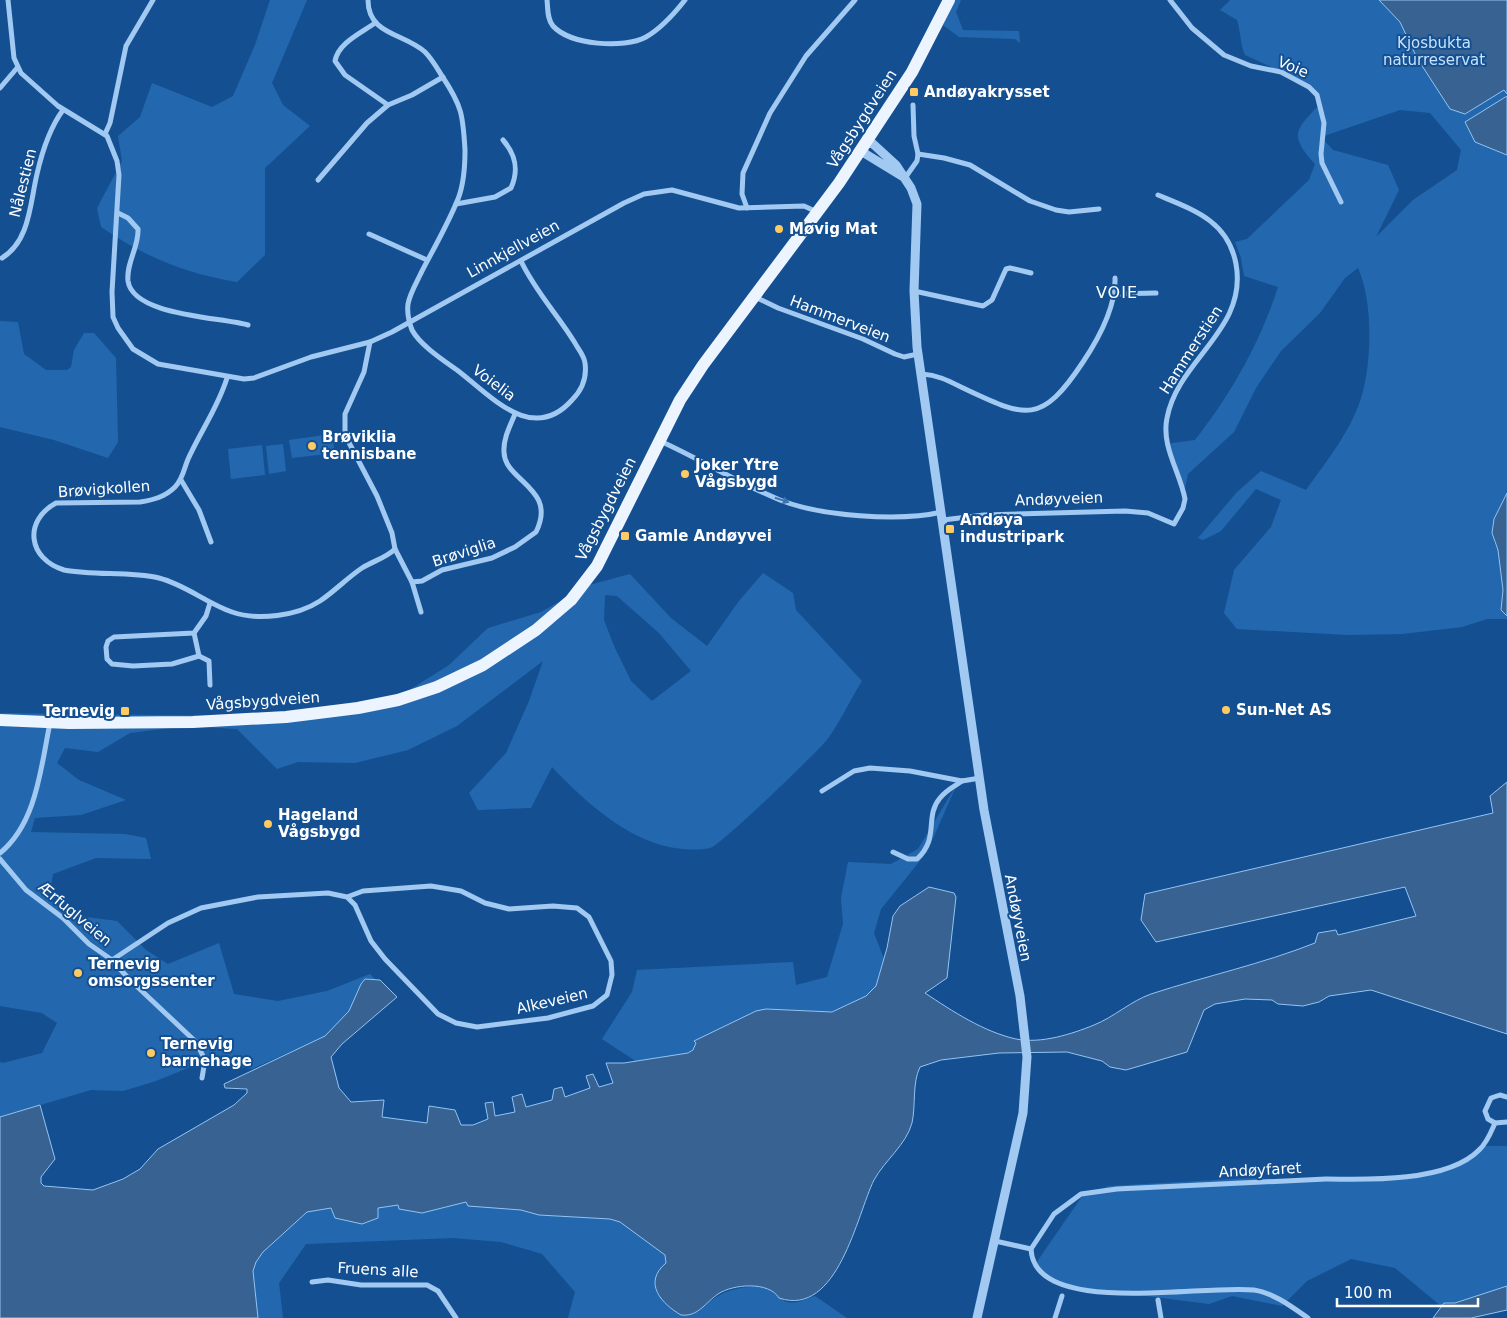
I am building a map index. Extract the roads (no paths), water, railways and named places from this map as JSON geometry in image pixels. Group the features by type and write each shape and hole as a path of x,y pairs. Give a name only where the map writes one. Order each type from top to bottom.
{"main road":[{"name":"Vågsbygdveien","path":"0,720 50,723 193,722 333,712 398,700 458,678 491,660 536,630 564,607 578,592 609,545 659,440 700,371 867,147 907,87 912,72 949,0"}],"street":[{"path":"8,0 17,68 29,83 63,110 105,134 110,123 123,56 153,0"},
{"path":"368,0 368,8 375,23 380,28 418,46 434,62 460,104 463,124 464,167 461,190 408,302 410,322"},
{"path":"546,0 549,19 560,32 576,38 614,44 639,40 652,33 672,17 685,0"},
{"path":"747,208 742,194 743,173 779,96 806,56 855,0"},
{"name":"Voie","path":"1170,0 1192,28 1224,55 1251,66 1281,72 1308,87 1317,95 1324,123 1322,163 1341,202"},
{"path":"375,23 347,43 336,56 334,62 345,75 388,105"},
{"path":"0,88 17,68"},
{"path":"318,180 368,123 388,105 429,86 443,77"},
{"path":"867,147 905,178 917,161 918,154 913,105"},
{"name":"Nålestien","path":"2,258 22,235 43,153 53,126 63,110"},
{"name":"Linnkjellveien","path":"105,134 118,161 119,190 112,307 118,328 132,349 158,364 227,378 254,378 304,358 370,342 521,261 624,202 652,192 681,191 721,204 747,208 804,206 818,213"},
{"path":"456,204 495,197 511,188 517,167 512,152 503,140"},
{"path":"918,154 970,165 1030,201 1049,208 1069,212 1099,209"},
{"name":"Andøyveien","path":"905,178 917,204 914,291 918,354 991,852 1020,996 1027,1057 1023,1113 977,1318"},
{"name":"Hammerstien","path":"1158,195 1211,219 1232,249 1239,281 1234,305 1179,386 1167,416 1165,429 1167,441 1185,499 1183,508 1174,524"},
{"path":"118,213 128,218 138,229 128,280 134,295 141,301 171,310 248,325"},
{"path":"370,234 394,247 427,260"},
{"name":"Voielia","path":"410,322 412,329 426,344 487,395 515,414 538,417 562,410 576,396 585,381 585,362 581,351 541,296 521,261"},
{"path":"914,291 983,306 992,300 1006,269 1010,268 1031,273"},
{"path":"922,374 940,376 1000,405 1025,411 1036,410 1047,405 1092,349 1114,294 1115,278"},
{"path":"1114,294 1156,293"},
{"name":"Hammerveien","path":"755,297 778,308 863,339 895,354 904,357 918,354"},
{"path":"370,342 368,361 345,414 344,424 348,440 387,520 395,549 412,582 420,612"},
{"path":"211,542 199,510 181,480 189,457 213,416 227,378"},
{"name":"Brøviglia","path":"412,582 422,581 442,570 468,565 500,554 536,532 540,508 534,491 513,471 504,457 506,438 515,414"},
{"path":"659,440 782,501 832,511 901,518 942,516"},
{"name":"Brøvigkollen","path":"181,480 174,488 152,500 56,503 48,508 37,524 34,544 39,555 54,567 75,572 134,574 160,578 190,590 210,603 238,614 270,615 304,610 329,596 361,569 390,554 395,549"},
{"name":"Andøyveien","path":"942,516 1138,512 1148,513 1174,524"},
{"path":"199,656 194,633 206,616 210,603"},
{"path":"194,633 114,637 108,641 106,647 107,659 112,664 133,666 181,662 199,656 209,661 210,685"},
{"path":"0,853 17,831 30,807 41,771 50,723"},
{"path":"822,791 854,771 870,768 910,771 962,781 980,778"},
{"path":"893,852 908,859 917,859 924,852 931,837 932,820 939,799 962,781"},
{"name":"Ærfuglveien","path":"0,859 26,890 63,918 89,944 112,960 128,978 196,1042 204,1060 202,1078"},
{"name":"Alkeveien","path":"112,960 168,923 201,908 258,896 328,893 347,897 363,891 431,886 461,891 485,903 509,909 553,906 577,908 589,918 611,961 612,975 607,995 593,1006 548,1018 476,1027 456,1023 438,1014 385,959 371,940 355,905 347,897"},
{"path":"1507,1097 1496,1096 1488,1102 1486,1115 1495,1123 1507,1122"},
{"name":"Andøyfaret","path":"1031,1248 1054,1214 1081,1194 1116,1188 1360,1179 1434,1173 1458,1164 1479,1150 1495,1123"},
{"path":"995,1241 1031,1248 1034,1266 1045,1282"},
{"name":"Fruens alle","path":"312,1282 328,1280 361,1285 427,1285 438,1291 456,1318"},
{"path":"1151,1300 1253,1290 1272,1296 1308,1318"},
{"path":"1054,1291 1062,1296 1069,1297"},
{"path":"1055,1318 1062,1296"},
{"path":"1158,1300 1161,1318"}],"place":[{"name":"Andøyakrysset","path":"914,92"},
{"name":"Møvig Mat","path":"779,229"},
{"name":"Brøviklia tennisbane","path":"312,446"},
{"name":"Joker Ytre Vågsbygd","path":"685,474"},
{"name":"Andøya industripark","path":"950,529"},
{"name":"Gamle Andøyvei","path":"625,536"},
{"name":"Sun-Net AS","path":"1226,710"},
{"name":"Ternevig","path":"125,711"},
{"name":"Hageland Vågsbygd","path":"268,824"},
{"name":"Ternevig omsorgssenter","path":"78,973"},
{"name":"Ternevig barnehage","path":"151,1053"}],"district":[{"name":"VOIE","path":"1117,292"}],"park label":[{"name":"Kjosbukta naturreservat","path":"1434,52"}]}
